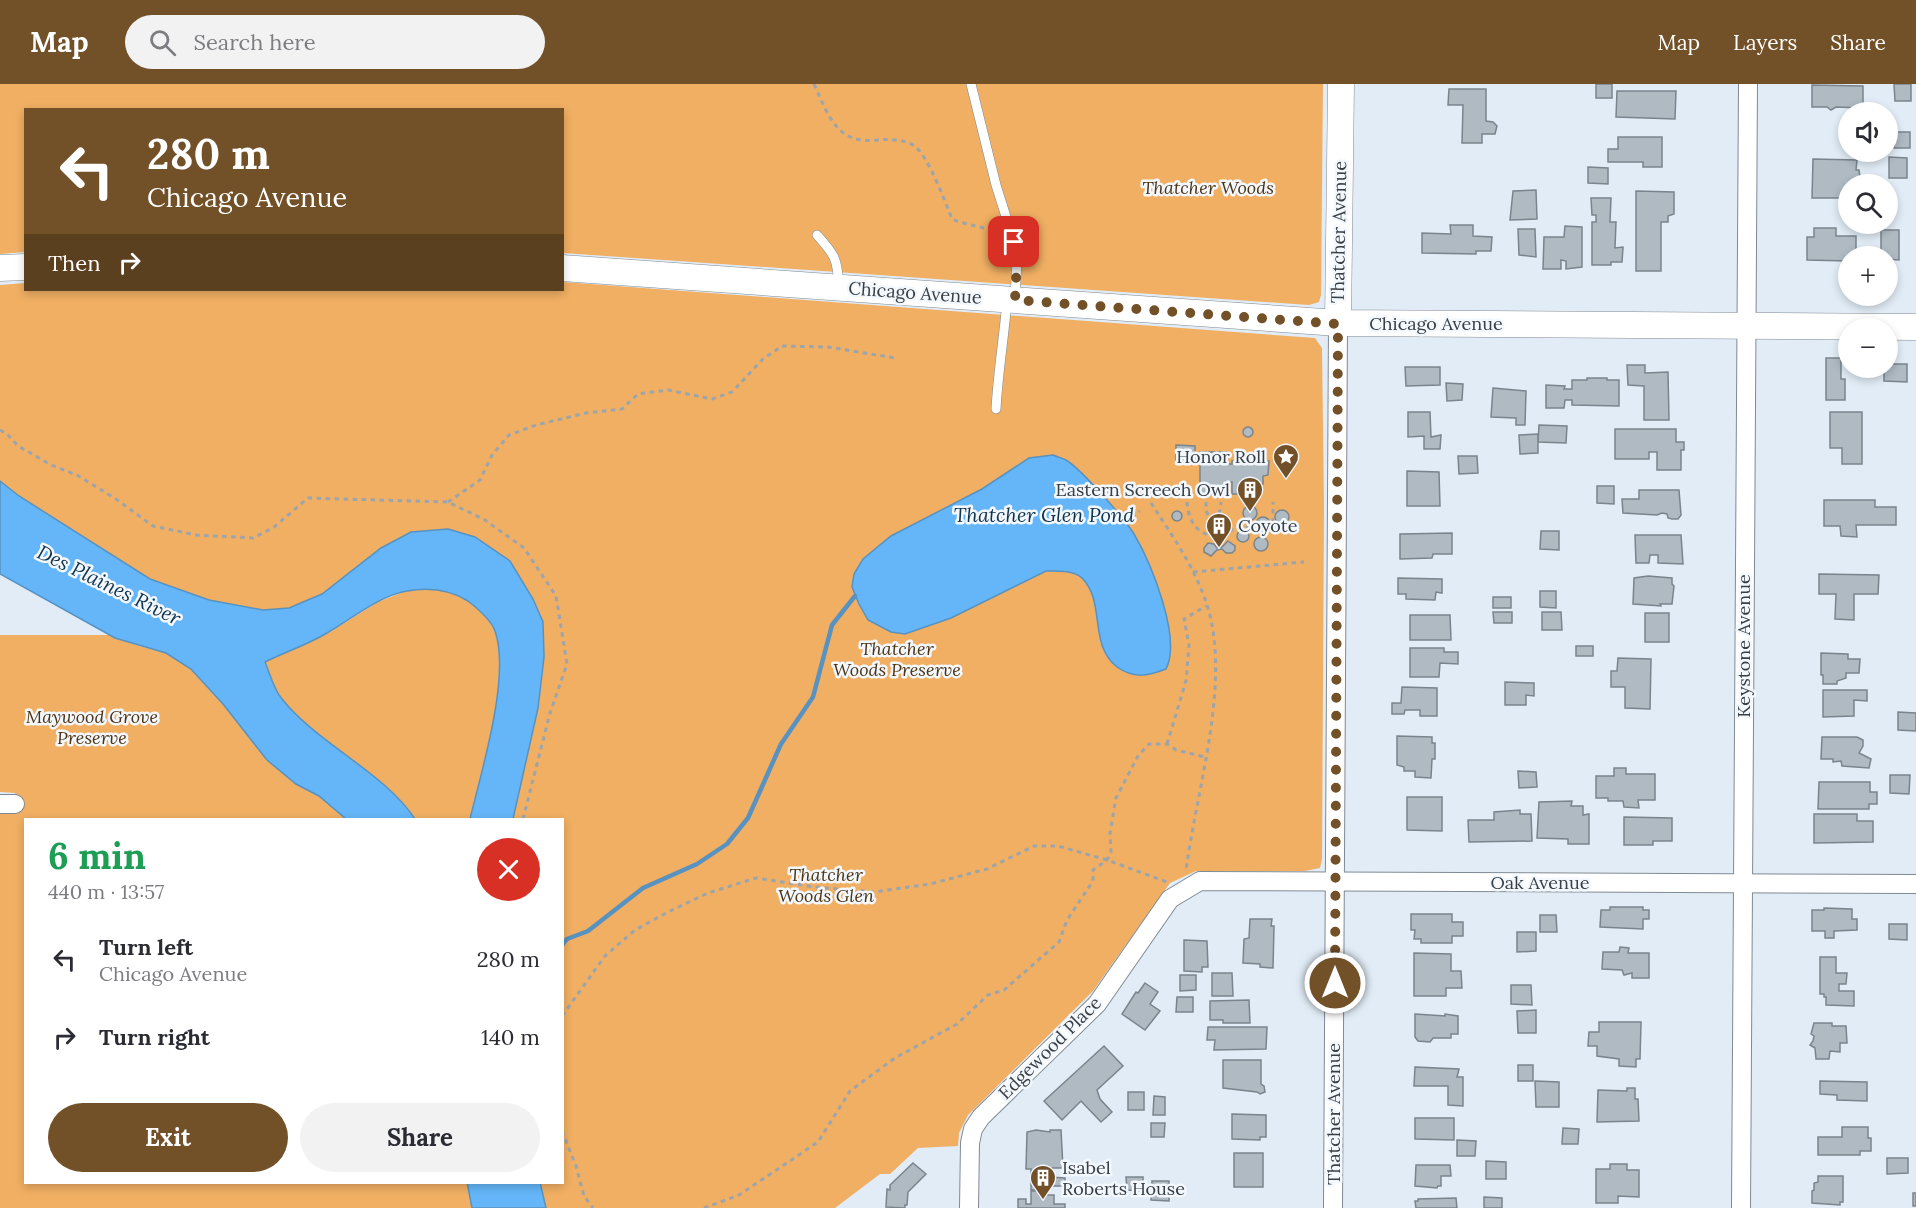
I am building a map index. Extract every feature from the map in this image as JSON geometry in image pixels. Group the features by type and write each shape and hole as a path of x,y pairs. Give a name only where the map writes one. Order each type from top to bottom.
{"main road":[{"name":"Thatcher Avenue","path":"1338,324 1341,84"},
{"path":"0,268 24,267"},
{"name":"Chicago Avenue","path":"564,268 1338,324 1916,327"}],"street":[{"name":"Keystone Avenue","path":"1741,1208 1748,84"},
{"name":"Thatcher Avenue","path":"1333,1208 1338,324"},
{"name":"Oak Avenue","path":"1170,899 1187,881 1916,884"},
{"name":"Edgewood Place","path":"969,1208 970,1143 973,1129 981,1117 1097,1004 1170,899"}],"lane":[{"path":"971,84 1017,260 1004,347 999,365 996,409"},
{"path":"817,235 834,254 840,287"}],"path":[{"path":"814,84 829,118 843,132 855,141 892,138 914,146 925,158 952,219 999,233"},
{"path":"448,502 480,480 492,455 509,435 536,425 586,413 622,409 638,394 668,390 712,399 732,392 763,359 782,346 828,347 895,358"},
{"path":"0,430 18,446 51,465 77,475 153,526 196,535 253,538 273,528 308,498 448,502 485,520 524,548 556,596 567,664 550,713 523,818"},
{"path":"1187,502 1187,512 1192,524 1208,535 1219,535 1245,526 1258,533 1264,534 1270,531 1273,502"},
{"path":"1206,502 1206,511 1209,516 1214,517 1219,516 1221,502"},
{"path":"564,1013 605,956 635,930 708,893 756,878 815,887 874,892 930,884 987,869 1034,846 1058,846 1187,881 1213,704 1216,654 1212,624 1193,572 1151,503"},
{"path":"1124,522 1140,512"},
{"path":"1193,572 1304,562"},
{"path":"1167,744 1186,681 1189,645 1184,619 1206,606"},
{"path":"704,1208 738,1195 818,1142 850,1091 895,1058 957,1024 988,995 1004,990 1059,942 1068,920 1093,881 1093,870 1107,860 1110,852 1110,832 1116,798 1138,756 1149,744 1167,744 1176,750 1205,757"},
{"path":"564,1136 576,1166 584,1196 593,1208"}],"green space":[{"name":"Thatcher Woods","path":"0,84 1323,84 1321,295 1319,302 1309,305 564,253 564,108 24,108 24,252 0,254"},
{"name":"Thatcher Woods Glen","path":"564,282 1315,338 1322,348 1324,506 1322,859 1320,868 1305,871 1196,871 1170,883 1093,991 968,1115 959,1133 958,1146 918,1148 890,1174 880,1174 835,1208 546,1208 540,1184 564,1184 564,818 513,818 538,708 544,657 543,622 381,548 322,594 289,608 263,610 209,600 150,579 19,496 0,481 0,285 24,283 24,291 564,291"},
{"path":"433,589 456,593 489,621 495,632 500,674 497,699 470,818 414,818 386,787 297,715 274,687 265,662 325,635 378,602 406,591"},
{"name":"Maywood Grove Preserve","path":"0,635 109,635 166,653 191,669 296,784 319,796 345,818 24,818 24,1184 467,1184 472,1208 0,1208 0,809 15,804 15,793 0,792"}],"water":[{"name":"Thatcher Glen Pond","path":"1053,455 1073,465 1092,483 1129,527 1141,547 1156,581 1167,620 1170,655 1166,669 1135,675 1123,671 1108,658 1100,635 1094,599 1082,578 1070,572 1046,571 951,618 905,634 891,632 868,620 852,587 854,574 863,559 891,536 982,489 1029,458"},
{"name":"Des Plaines River","path":"0,481 19,496 150,579 209,600 263,610 289,608 322,594 381,548 411,532 448,529 475,537 510,561 533,599 543,622 544,657 538,708 513,818 470,818 493,725 499,673 499,650 495,631 487,619 468,601 454,594 431,589 396,594 376,603 319,637 265,662 274,687 297,715 386,787 414,818 345,818 319,796 296,784 267,760 223,704 191,669 166,653 115,638 0,574"},
{"path":"467,1184 540,1184 546,1208 472,1208"}],"building":[{"path":"1596,84 1612,84 1612,98 1596,98"},
{"path":"1894,84 1911,84 1911,101 1895,101"},
{"path":"1812,85 1863,86 1863,102 1838,102 1838,107 1831,110 1827,107 1812,107"},
{"path":"1449,89 1486,89 1486,121 1493,122 1497,126 1495,134 1482,134 1482,143 1462,143 1463,105 1448,105"},
{"path":"1617,91 1676,91 1675,119 1616,117"},
{"path":"1898,132 1910,132 1910,148 1898,148"},
{"path":"1618,137 1662,137 1662,167 1643,167 1643,162 1608,162 1608,149 1618,149"},
{"path":"1898,158 1907,158 1907,178 1898,178 1898,174 1889,174 1889,162 1898,162"},
{"path":"1813,159 1857,162 1856,170 1859,170 1860,174 1838,174 1838,198 1812,198"},
{"path":"1588,167 1608,168 1608,184 1588,183"},
{"path":"1536,190 1537,219 1510,220 1513,191"},
{"path":"1636,191 1674,192 1674,214 1668,216 1668,222 1661,222 1661,271 1636,271"},
{"path":"1591,198 1611,198 1610,222 1616,222 1615,248 1623,247 1622,262 1611,262 1611,265 1592,265 1592,222 1596,222 1596,215 1592,215"},
{"path":"1450,225 1473,225 1473,236 1492,237 1491,251 1476,251 1476,254 1422,253 1422,233 1451,234"},
{"path":"1565,226 1582,227 1582,267 1566,269 1566,261 1561,260 1561,269 1543,269 1544,237 1564,237"},
{"path":"1814,228 1836,228 1836,236 1856,236 1856,246 1838,246 1838,261 1807,260 1807,237 1814,237"},
{"path":"1518,229 1535,229 1536,257 1519,255"},
{"path":"1899,230 1899,260 1898,246 1881,246 1881,234 1898,234"},
{"path":"1826,358 1838,358 1838,378 1845,379 1845,400 1826,400"},
{"path":"1898,364 1907,364 1907,382 1884,381 1884,378 1898,378"},
{"path":"1627,365 1645,365 1645,373 1668,372 1669,420 1644,420 1644,386 1628,385"},
{"path":"1405,367 1440,367 1440,385 1406,386"},
{"path":"1587,378 1619,380 1619,406 1572,405 1572,400 1565,400 1564,408 1546,408 1546,385 1565,386 1564,389 1572,389 1572,380 1587,380"},
{"path":"1446,383 1463,384 1462,400 1447,401"},
{"path":"1493,388 1526,391 1525,425 1516,425 1516,418 1491,417"},
{"path":"1408,412 1430,412 1431,437 1441,435 1440,449 1424,449 1424,436 1408,437"},
{"path":"1830,412 1862,412 1862,464 1842,464 1842,448 1830,448"},
{"path":"1539,425 1567,426 1566,443 1538,442"},
{"path":"1248,427 1252,428 1252,436 1248,437 1244,436 1243,432 1244,428"},
{"path":"1615,429 1676,429 1676,442 1684,442 1684,450 1681,450 1681,470 1657,470 1657,452 1649,452 1649,459 1615,459"},
{"path":"1538,434 1538,453 1520,454 1519,435"},
{"path":"1176,445 1195,446 1195,463 1176,463"},
{"path":"1200,452 1227,452 1227,464 1232,464 1232,461 1269,461 1268,475 1263,476 1263,484 1257,484 1257,494 1232,494 1232,482 1226,482 1226,491 1200,494"},
{"path":"1458,456 1477,456 1478,473 1459,474"},
{"path":"1407,471 1439,472 1440,506 1407,506"},
{"path":"1597,486 1614,486 1614,504 1597,503"},
{"path":"1639,490 1679,490 1681,515 1678,519 1672,519 1662,513 1657,515 1623,513 1622,499 1639,499"},
{"path":"1824,500 1875,500 1875,507 1896,507 1896,525 1856,525 1857,537 1841,536 1840,526 1824,526"},
{"name":"Eastern Screech Owl","path":"1250,506 1255,508 1257,513 1255,518 1250,520 1245,518 1243,513 1245,508"},
{"path":"1282,510 1287,512 1289,517 1287,522 1282,524 1277,522 1275,517 1277,512"},
{"path":"1177,511 1181,512 1181,520 1177,521 1173,520 1172,516 1173,512"},
{"path":"1263,517 1268,519 1270,524 1268,529 1263,531 1258,529 1256,524 1258,519"},
{"path":"1245,530 1248,531 1248,541 1241,542 1238,541 1237,534 1238,531"},
{"path":"1541,531 1559,531 1559,550 1540,549"},
{"path":"1452,533 1452,554 1433,554 1432,558 1400,559 1400,534"},
{"path":"1635,535 1681,535 1683,564 1658,563 1658,555 1650,555 1649,563 1636,563"},
{"path":"1261,537 1266,539 1268,544 1266,549 1261,551 1256,549 1254,544 1256,539"},
{"name":"Coyote","path":"1228,541 1235,546 1232,553 1226,553 1222,549 1217,550 1211,556 1204,552 1208,543 1214,544 1217,548 1222,547"},
{"path":"1819,574 1879,575 1878,594 1854,594 1854,620 1835,619 1836,594 1819,594"},
{"path":"1648,576 1672,578 1674,586 1672,604 1660,604 1661,606 1633,604 1634,578"},
{"path":"1398,578 1442,579 1442,593 1436,592 1435,600 1406,599 1406,594 1398,594"},
{"path":"1540,591 1556,591 1556,608 1540,607"},
{"path":"1493,597 1511,597 1511,608 1493,608"},
{"path":"1493,612 1512,612 1512,623 1494,623"},
{"path":"1542,612 1561,612 1562,630 1542,630"},
{"path":"1645,613 1669,613 1669,642 1645,642"},
{"path":"1410,615 1450,615 1451,640 1410,640"},
{"path":"1576,646 1593,646 1593,656 1576,656"},
{"path":"1410,648 1444,648 1444,652 1458,652 1458,664 1440,663 1439,677 1410,677"},
{"path":"1821,653 1848,654 1848,659 1860,659 1859,673 1846,673 1846,678 1837,681 1837,684 1823,684"},
{"path":"1618,658 1651,659 1650,709 1625,708 1625,687 1611,687 1611,671 1617,671"},
{"path":"1505,682 1534,683 1534,696 1526,695 1526,705 1505,705"},
{"path":"1402,687 1437,688 1437,716 1420,716 1420,710 1405,710 1404,714 1392,714 1392,703 1401,703"},
{"path":"1823,690 1867,690 1867,701 1854,700 1854,716 1823,717"},
{"path":"1898,712 1916,713 1916,731 1898,730"},
{"path":"1397,736 1432,737 1432,743 1435,743 1435,759 1432,759 1431,778 1415,777 1415,771 1404,771 1404,767 1397,765"},
{"path":"1822,737 1857,737 1863,740 1859,753 1871,759 1869,768 1842,766 1841,761 1821,759"},
{"path":"1614,768 1626,768 1626,774 1655,774 1655,800 1638,800 1639,808 1624,807 1623,801 1596,798 1596,776 1614,776"},
{"path":"1518,771 1536,772 1537,787 1519,788"},
{"path":"1890,775 1910,775 1909,794 1890,793"},
{"path":"1819,782 1870,782 1870,792 1877,792 1877,804 1869,804 1869,809 1818,809"},
{"path":"1407,797 1442,797 1442,831 1407,830"},
{"path":"1572,801 1571,806 1583,806 1583,815 1589,814 1589,844 1568,844 1568,839 1537,838 1539,802"},
{"path":"1520,810 1520,814 1531,814 1532,841 1469,842 1468,820 1494,820 1494,812"},
{"path":"1814,814 1857,814 1857,821 1873,821 1873,842 1814,843"},
{"path":"1624,817 1672,818 1672,841 1653,841 1653,845 1624,845"},
{"path":"1610,907 1643,907 1643,910 1649,910 1649,919 1643,919 1643,929 1600,927 1601,910 1610,910"},
{"path":"1824,908 1852,909 1852,919 1857,919 1857,930 1834,931 1834,938 1825,938 1825,931 1812,931 1812,910 1824,910"},
{"path":"1411,914 1452,914 1452,922 1463,922 1463,936 1452,936 1452,943 1421,943 1421,939 1414,939 1415,930 1411,930"},
{"path":"1540,915 1556,915 1557,932 1540,932"},
{"path":"1250,919 1272,919 1271,926 1274,926 1273,968 1260,967 1260,964 1243,963 1244,939 1249,938"},
{"path":"1889,924 1907,924 1907,940 1889,939"},
{"path":"1517,932 1536,932 1536,951 1517,952"},
{"path":"1184,940 1207,941 1208,967 1202,967 1202,972 1184,971"},
{"path":"1620,947 1629,948 1628,953 1649,953 1649,978 1632,978 1632,973 1624,975 1622,970 1602,969 1603,952 1619,952"},
{"path":"1414,953 1451,954 1451,971 1461,971 1462,988 1446,988 1446,996 1414,996"},
{"path":"1820,957 1836,957 1836,973 1847,973 1846,984 1839,984 1839,991 1854,991 1854,1006 1826,1005 1826,997 1820,994"},
{"path":"1212,973 1232,973 1233,996 1212,996"},
{"path":"1180,975 1196,975 1196,990 1180,991"},
{"path":"1145,983 1158,992 1150,1004 1160,1011 1145,1030 1122,1014 1136,992 1138,993"},
{"path":"1511,985 1531,985 1532,1005 1511,1004"},
{"path":"1177,997 1193,997 1193,1012 1176,1012"},
{"path":"1249,1000 1250,1023 1223,1023 1223,1020 1210,1020 1210,1001"},
{"path":"1536,1010 1536,1033 1518,1033 1517,1011"},
{"path":"1415,1014 1458,1016 1458,1034 1451,1034 1451,1038 1433,1038 1430,1042 1418,1041 1415,1037"},
{"path":"1599,1022 1641,1022 1640,1059 1636,1059 1636,1067 1619,1066 1619,1059 1597,1056 1597,1046 1588,1046 1589,1032 1599,1032"},
{"path":"1814,1023 1846,1026 1847,1043 1840,1043 1840,1052 1830,1051 1829,1059 1816,1059 1815,1048 1810,1045 1814,1036 1811,1034"},
{"path":"1208,1027 1267,1027 1266,1049 1214,1050 1215,1040 1207,1040"},
{"path":"1104,1046 1123,1066 1097,1090 1100,1099 1112,1112 1101,1122 1081,1101 1062,1120 1044,1101"},
{"path":"1223,1060 1261,1060 1261,1084 1265,1092 1260,1094 1223,1088"},
{"path":"1518,1065 1533,1065 1533,1081 1518,1081"},
{"path":"1415,1067 1459,1069 1457,1077 1463,1077 1463,1106 1448,1105 1448,1086 1414,1086"},
{"path":"1535,1081 1559,1082 1559,1107 1536,1107"},
{"path":"1820,1081 1867,1082 1867,1101 1837,1100 1837,1095 1820,1094"},
{"path":"1627,1088 1635,1088 1639,1121 1597,1122 1598,1090 1627,1091"},
{"path":"1128,1092 1144,1092 1144,1110 1128,1110"},
{"path":"1154,1096 1165,1097 1165,1115 1153,1115"},
{"path":"1232,1114 1266,1115 1266,1137 1260,1137 1260,1140 1232,1139"},
{"path":"1415,1118 1454,1118 1454,1140 1415,1139"},
{"path":"1151,1123 1165,1123 1164,1137 1151,1137"},
{"path":"1842,1127 1868,1127 1871,1151 1860,1151 1860,1155 1818,1155 1818,1137 1842,1137"},
{"path":"1563,1128 1579,1129 1578,1144 1562,1144"},
{"path":"1036,1130 1050,1132 1050,1130 1061,1130 1063,1168 1052,1168 1049,1177 1065,1178 1065,1186 1048,1186 1048,1190 1031,1190 1031,1169 1026,1169 1027,1132"},
{"path":"1457,1140 1476,1141 1475,1156 1457,1156"},
{"path":"1234,1153 1263,1153 1263,1187 1234,1187"},
{"path":"1887,1158 1908,1158 1908,1173 1887,1174"},
{"path":"1486,1161 1506,1162 1506,1179 1486,1179"},
{"path":"913,1163 926,1174 908,1192 907,1205 905,1208 886,1207 887,1189 890,1190 890,1185"},
{"path":"1610,1164 1627,1164 1627,1170 1639,1170 1639,1197 1618,1196 1618,1203 1596,1203 1596,1169 1610,1169"},
{"path":"1416,1165 1450,1165 1451,1176 1441,1176 1441,1186 1437,1188 1415,1186"},
{"path":"1818,1176 1843,1176 1843,1202 1840,1202 1840,1205 1812,1203 1812,1191 1814,1183 1818,1182"},
{"path":"1126,1177 1143,1177 1143,1191 1127,1190"},
{"path":"1152,1181 1169,1181 1169,1201 1151,1200"},
{"name":"Isabel Roberts House","path":"1031,1191 1047,1191 1047,1195 1054,1195 1054,1204 1065,1204 1065,1208 1018,1208 1018,1199 1026,1199 1026,1204 1031,1204"},
{"path":"1913,1193 1916,1193 1916,1206 1913,1206"},
{"path":"1484,1197 1502,1198 1502,1208 1484,1208"},
{"path":"1456,1198 1457,1208 1416,1208 1415,1201 1418,1199"}],"waterway":[{"path":"564,943 567,939 588,931 643,888 697,864 727,844 748,818 781,744 813,697 832,625 855,596"}],"place":[{"name":"Honor Roll","path":"1286,480"},
{"name":"Eastern Screech Owl","path":"1250,513"},
{"name":"Coyote","path":"1219,549"},
{"name":"Isabel Roberts House","path":"1043,1201"}],"route":[{"path":"1014,242 1017,260 1015,300 1338,324 1335,983"}],"park label":[{"name":"Thatcher Woods Preserve","path":"897,659"}]}
